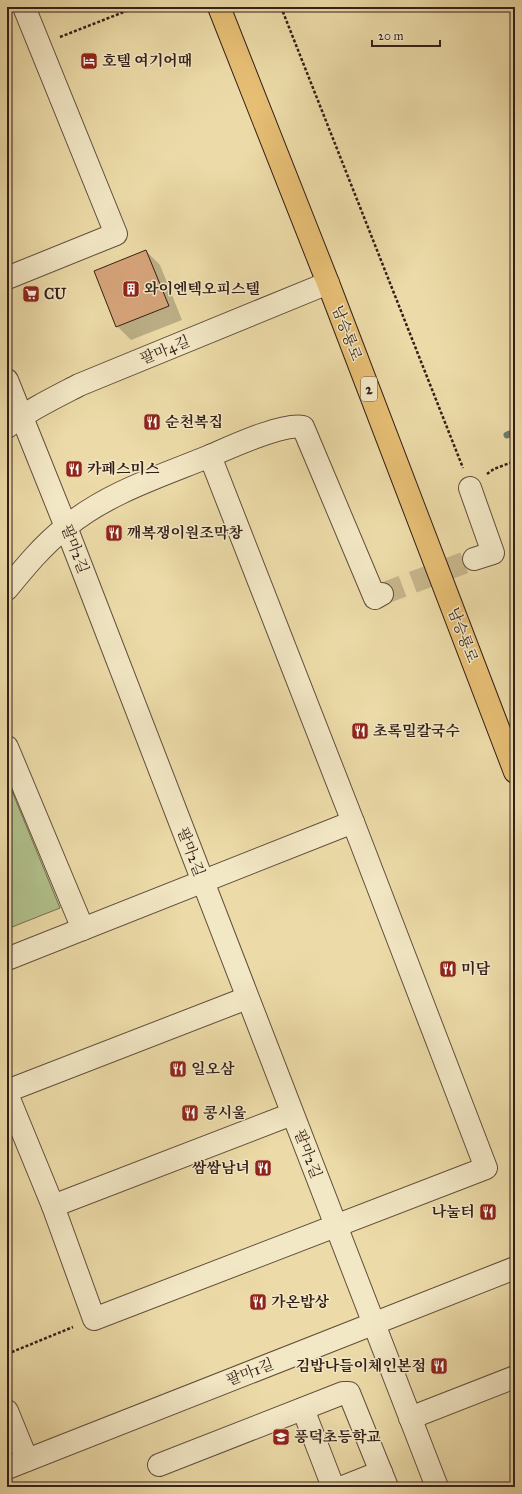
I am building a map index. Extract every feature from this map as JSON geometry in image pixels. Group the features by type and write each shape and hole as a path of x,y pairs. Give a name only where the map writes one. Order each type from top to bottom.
{"main road":[{"name":"남승룡로","path":"219,7 328,283 515,772"}],"street":[{"path":"7,278 116,234 24,7"},
{"name":"팔마4길","path":"14,422 50,399 79,385 328,283"},
{"name":"팔마2길","path":"7,380 14,422 66,527 437,1487"},
{"path":"7,588 28,563 66,527 93,508 125,491 210,456 283,427 297,426 303,427 375,598 382,594"},
{"path":"210,456 486,1168 94,1319 53,1206 7,1092 247,998"},
{"path":"470,488 493,553 474,559"},
{"path":"7,747 83,929"},
{"path":"7,959 353,822"},
{"path":"53,1206 292,1114"},
{"name":"팔마1길","path":"7,1468 515,1268"},
{"path":"410,1418 515,1377"},
{"path":"159,1466 343,1393 350,1393 384,1480 343,1487"},
{"path":"303,1409 333,1487"},
{"path":"7,1411 27,1460"}],"path":[{"path":"281,7 470,488 494,469 515,460"},
{"path":"40,46 134,8"},
{"path":"7,1354 94,1319"}],"green space":[{"path":"7,779 60,908 7,929"}],"building":[{"name":"와이엔텍오피스텔","path":"146,250 169,306 116,327 94,271"}],"waterway":[{"path":"507,435 515,432"}],"tunnel":[{"path":"382,594 474,559"}],"place":[{"name":"호텔 여기어때","path":"89,61"},
{"name":"와이엔텍오피스텔","path":"131,289"},
{"name":"CU","path":"31,294"},
{"name":"순천복집","path":"152,422"},
{"name":"카페스미스","path":"74,469"},
{"name":"깨복쟁이원조막창","path":"114,533"},
{"name":"초록밀칼국수","path":"360,731"},
{"name":"미담","path":"448,969"},
{"name":"일오삼","path":"178,1069"},
{"name":"콩시울","path":"190,1113"},
{"name":"쌈쌈남녀","path":"263,1168"},
{"name":"나눌터","path":"488,1212"},
{"name":"가온밥상","path":"258,1302"},
{"name":"김밥나들이체인본점","path":"439,1366"},
{"name":"풍덕초등학교","path":"281,1437"}]}
